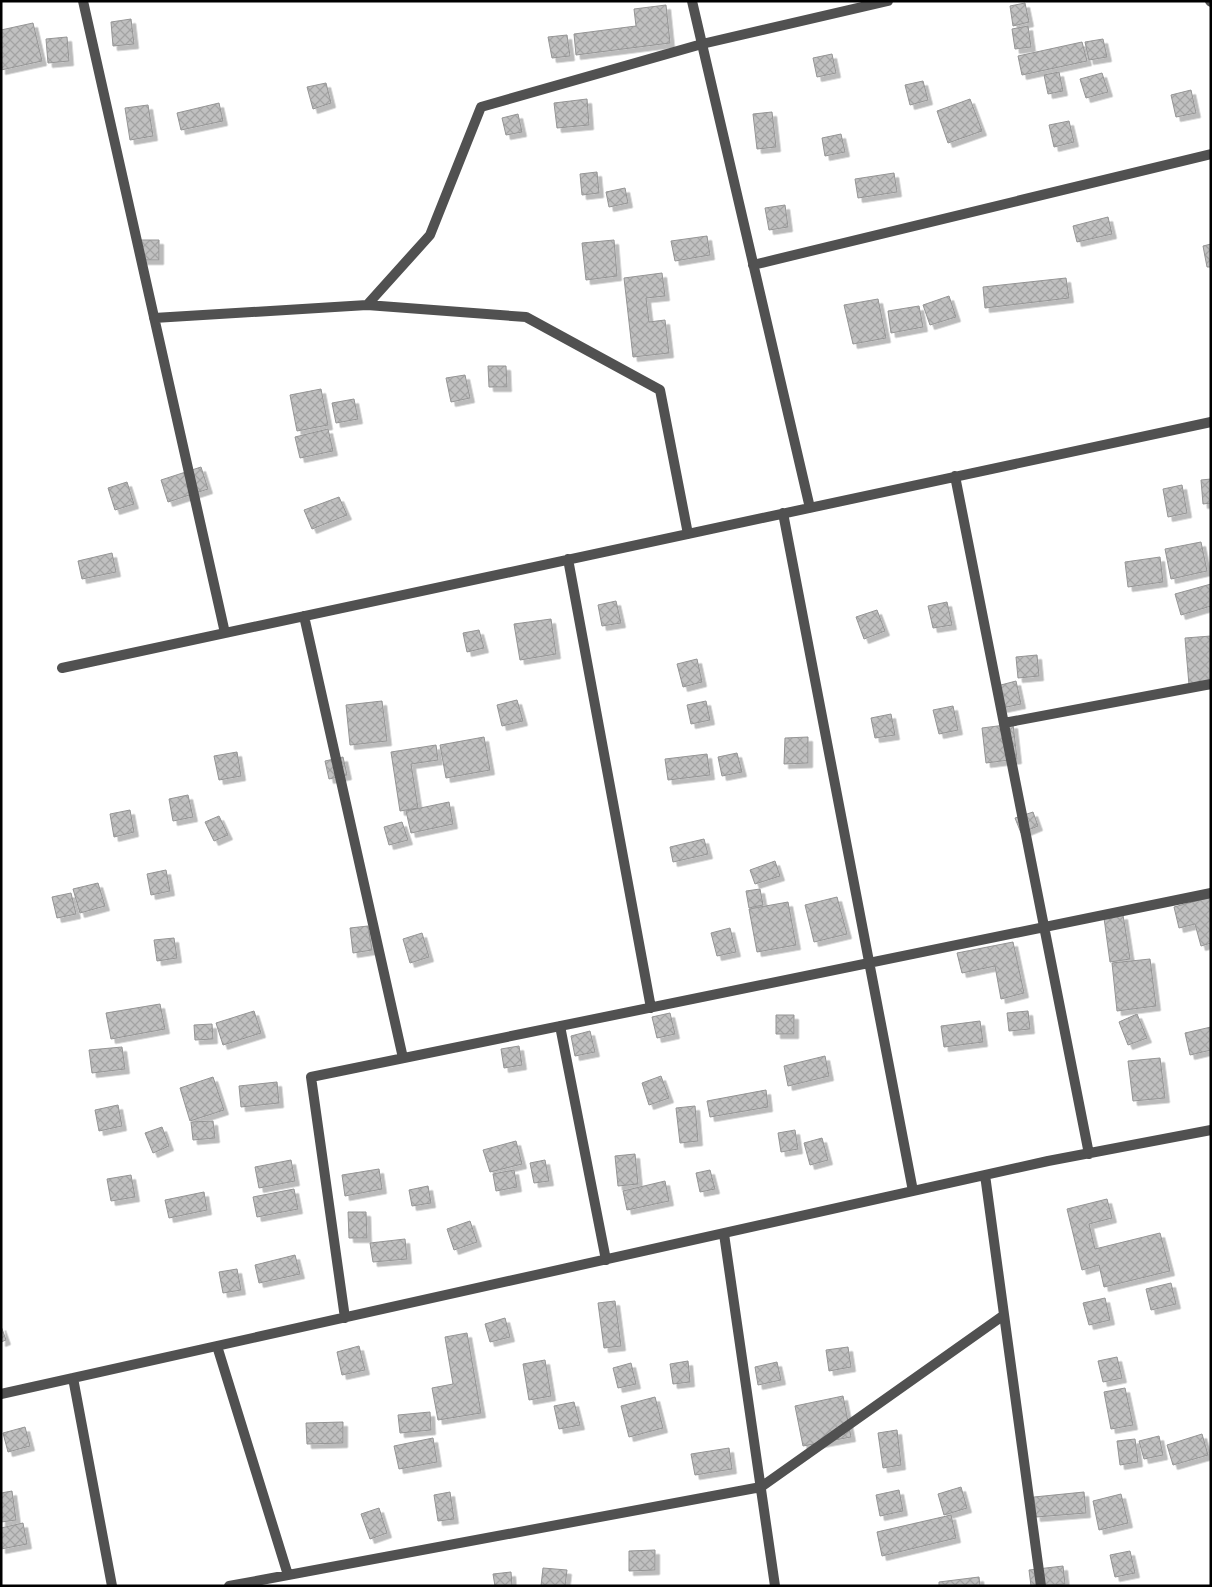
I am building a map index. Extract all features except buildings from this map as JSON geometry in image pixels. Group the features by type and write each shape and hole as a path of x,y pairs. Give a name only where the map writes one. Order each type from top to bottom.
{"street":[{"path":"83,1 225,633"},
{"path":"692,1 810,508"},
{"path":"367,305 430,235 481,107 702,44 888,1"},
{"path":"754,265 1211,154"},
{"path":"154,318 367,305 526,317 660,390 688,534"},
{"path":"62,668 1211,422"},
{"path":"956,476 1089,1154"},
{"path":"783,514 913,1192"},
{"path":"568,559 651,1008"},
{"path":"304,616 403,1058"},
{"path":"1004,723 1211,684"},
{"path":"345,1318 311,1078 1211,892"},
{"path":"560,1026 606,1260"},
{"path":"1,1394 985,1175 1211,1130"},
{"path":"985,1175 1041,1586"},
{"path":"724,1234 775,1586"},
{"path":"230,1586 761,1487 1004,1315"},
{"path":"217,1346 288,1575"},
{"path":"73,1378 112,1586"}]}
